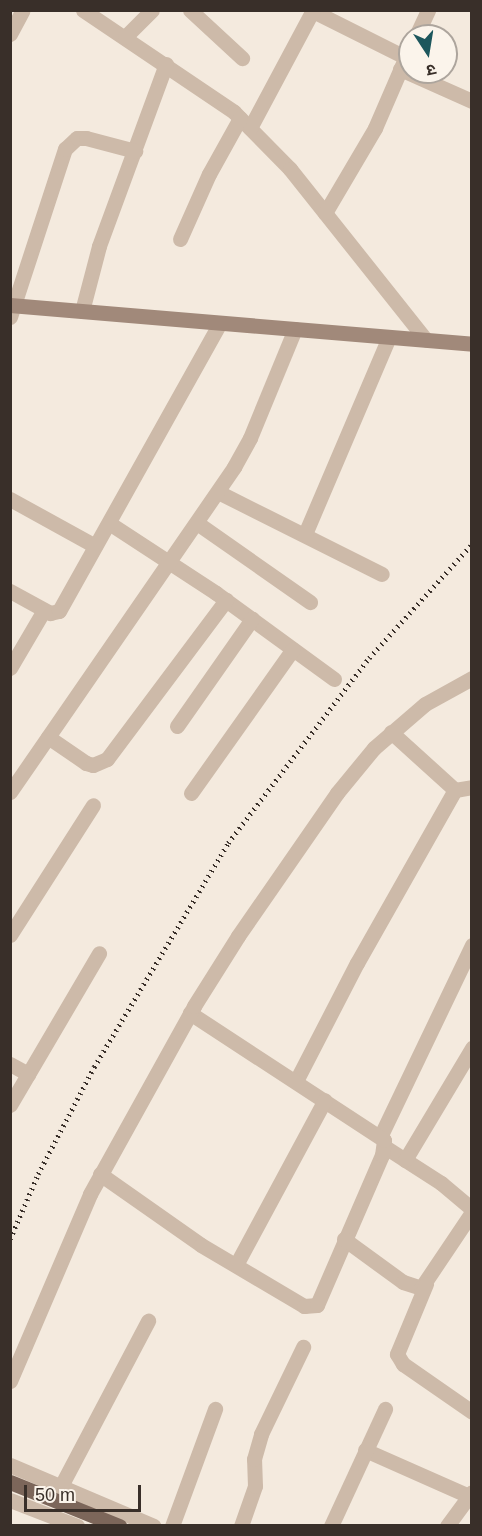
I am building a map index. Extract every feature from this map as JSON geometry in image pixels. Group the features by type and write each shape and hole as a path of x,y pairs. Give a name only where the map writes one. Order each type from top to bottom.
{"main road":[{"path":"10,1482 119,1526"}],"street":[{"path":"10,34 23,10"},
{"path":"84,10 166,64 245,123 290,169 426,340"},
{"path":"125,37 152,10"},
{"path":"190,10 242,58"},
{"path":"422,24 428,10"},
{"path":"180,239 212,166 245,123 313,11 398,54"},
{"path":"81,311 99,246 166,64"},
{"path":"325,213 375,128 398,74"},
{"path":"445,84 471,101"},
{"path":"135,151 86,138 77,138 65,149 12,309 81,311 471,344"},
{"path":"10,591 44,610 55,614 60,611 220,323"},
{"path":"10,792 218,492 250,438 295,329"},
{"path":"305,534 389,337"},
{"path":"218,492 382,574"},
{"path":"10,499 95,546"},
{"path":"109,523 226,600 334,679"},
{"path":"197,523 310,602"},
{"path":"48,737 93,765 107,759 226,600"},
{"path":"10,668 44,610"},
{"path":"177,726 252,620"},
{"path":"191,794 293,649"},
{"path":"10,1381 100,1174 190,1012 337,793 391,732 425,704 471,678"},
{"path":"391,732 455,790"},
{"path":"296,1081 357,963 455,790 471,787"},
{"path":"10,935 93,805"},
{"path":"100,1174 201,1245 312,1308 317,1305 383,1141 471,945"},
{"path":"10,1105 99,953"},
{"path":"190,1012 325,1100 383,1141 405,1160 441,1183 471,1210 426,1284 397,1354 403,1364 471,1412"},
{"path":"405,1160 471,1048"},
{"path":"10,1064 28,1074"},
{"path":"236,1265 325,1100"},
{"path":"344,1239 409,1286 421,1288 426,1284"},
{"path":"61,1486 148,1321"},
{"path":"241,1526 255,1486 254,1460 261,1434 303,1347"},
{"path":"172,1526 215,1409"},
{"path":"331,1526 385,1409"},
{"path":"365,1450 470,1494 447,1526"},
{"path":"10,1465 154,1526"},
{"path":"10,1500 72,1524"}],"railway":[{"path":"10,1239 38,1174 94,1067 228,843 369,658 472,544"}]}
